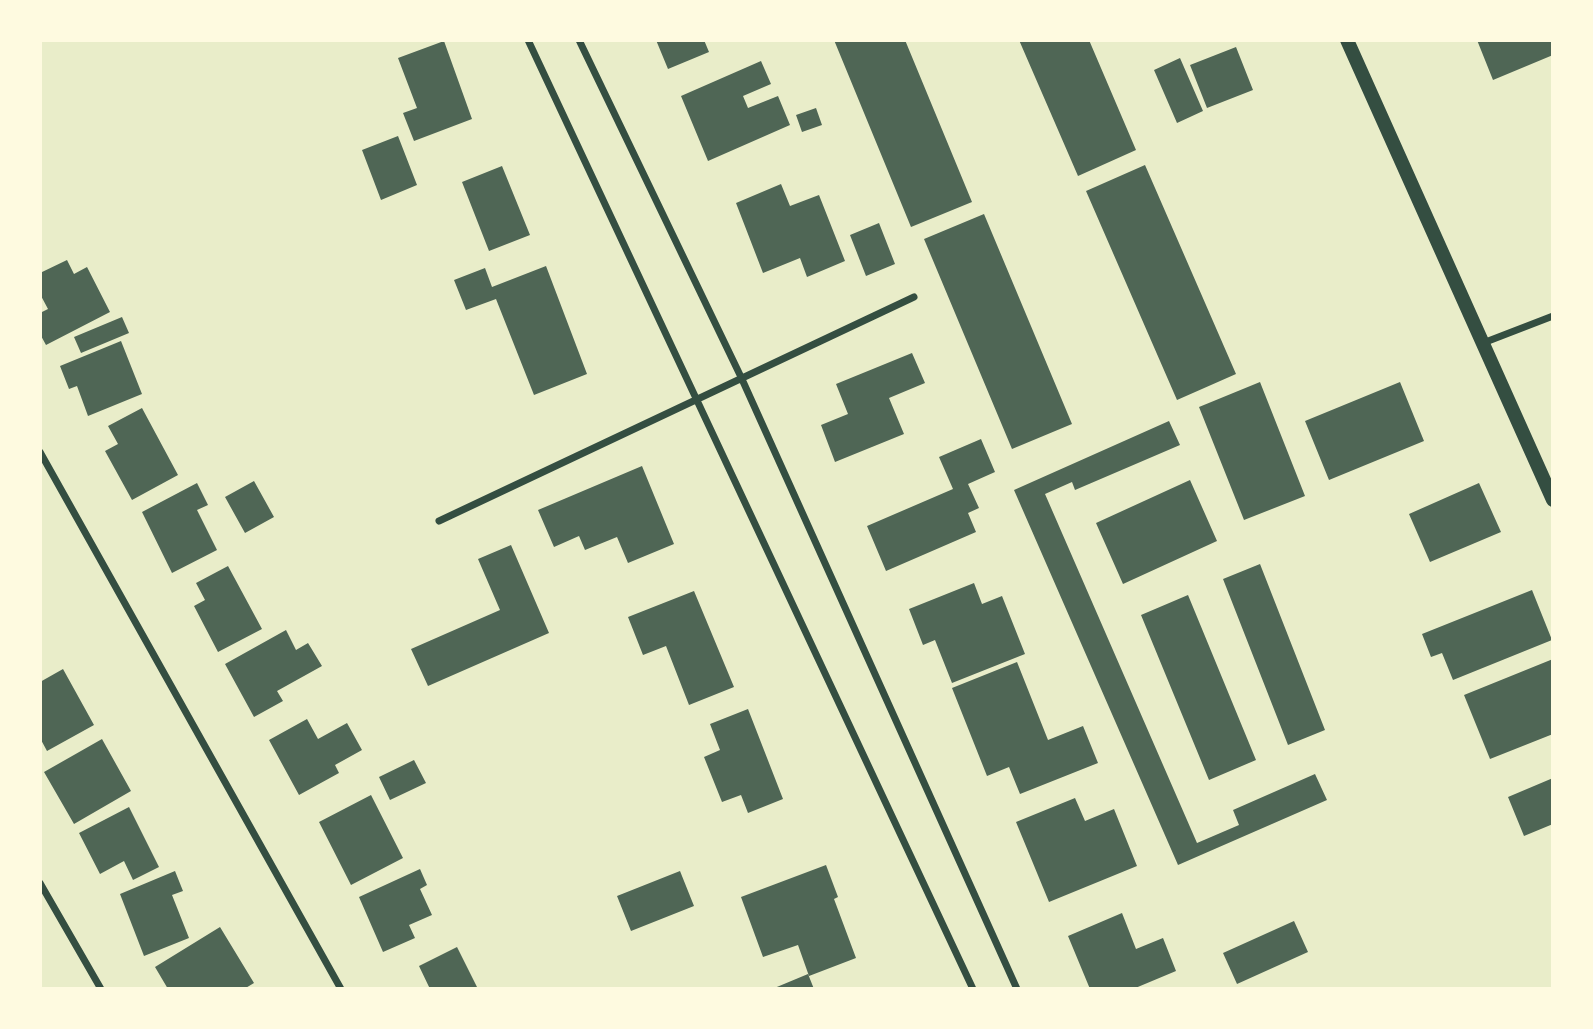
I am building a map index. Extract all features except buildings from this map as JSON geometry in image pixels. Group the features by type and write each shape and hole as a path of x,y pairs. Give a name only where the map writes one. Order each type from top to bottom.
{"main road":[{"path":"1347,40 1553,500"}],"street":[{"path":"528,40 973,989"},
{"path":"579,40 741,376 1017,989"},
{"path":"439,521 697,401 741,376 914,297"},
{"path":"1482,343 1553,316"},
{"path":"40,452 341,989"},
{"path":"40,883 101,989"}]}
